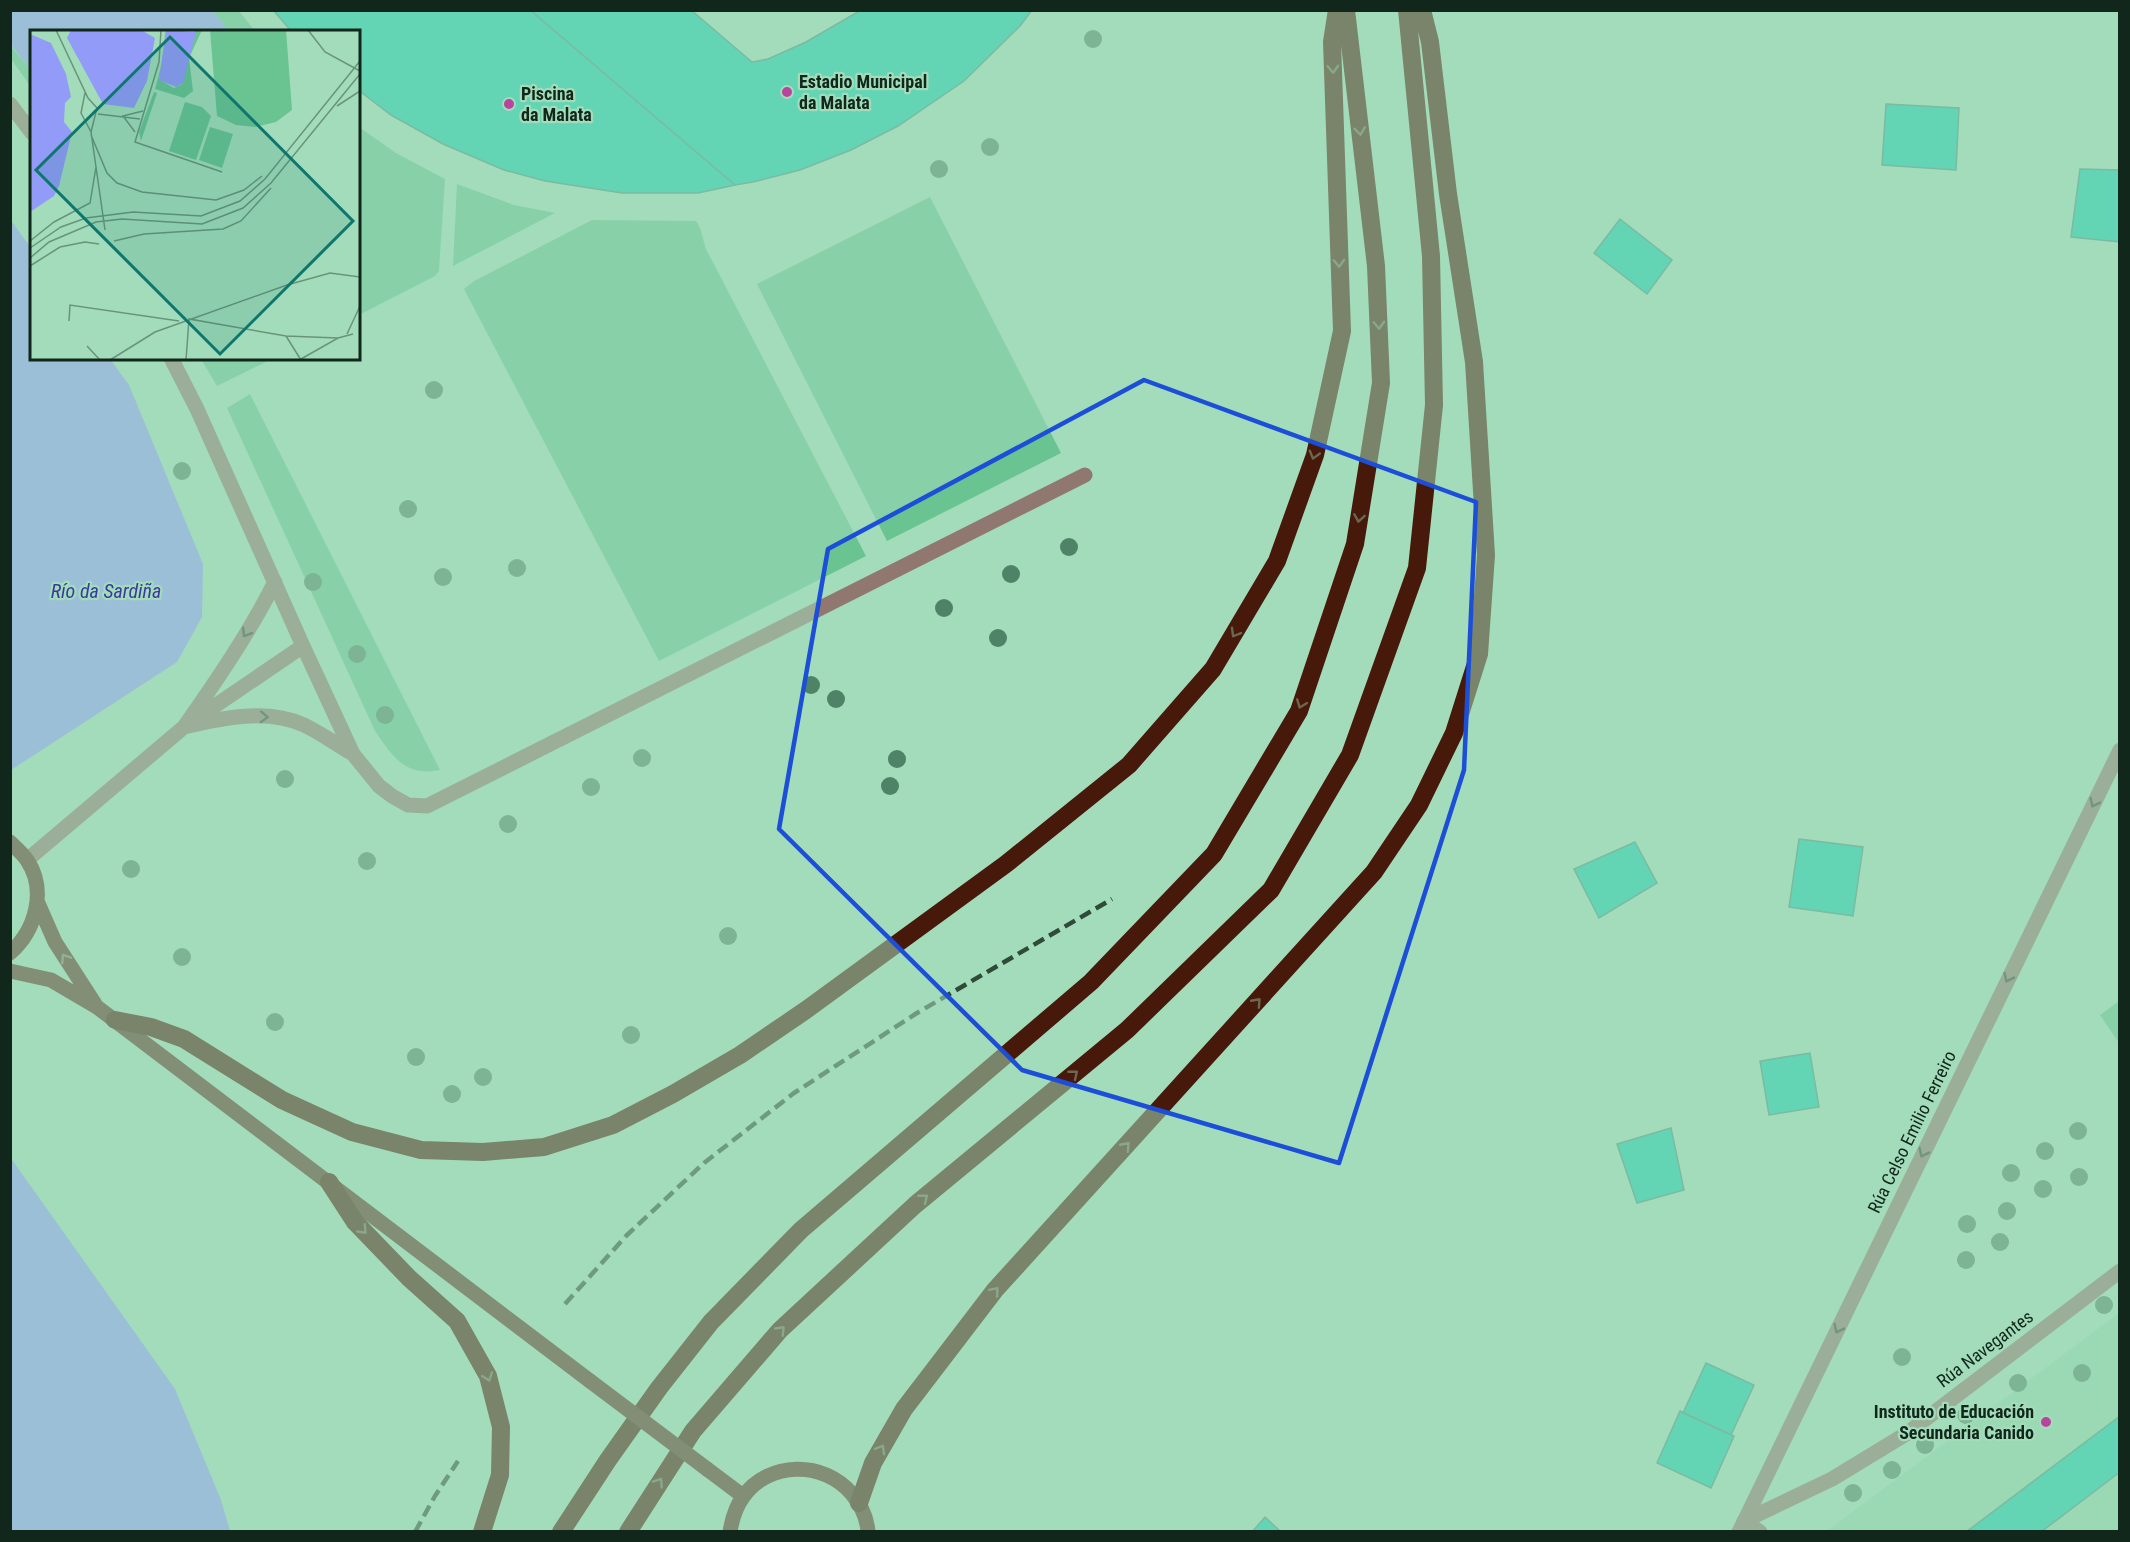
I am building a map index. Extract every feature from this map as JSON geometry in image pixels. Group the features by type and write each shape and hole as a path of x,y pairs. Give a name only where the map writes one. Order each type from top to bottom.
{"highway":[{"path":"115,1020 151,1027 184,1039 282,1100 352,1132 421,1150 483,1152 544,1147 613,1125 673,1094 740,1055 806,1010 1006,864 1129,765 1213,669 1277,561 1314,455 1342,331 1332,42 1337,10"},
{"path":"561,1532 659,1388 711,1322 801,1230 1091,982 1214,854 1299,711 1355,544 1381,383 1376,266 1346,10"},
{"path":"628,1532 693,1431 780,1330 915,1205 1127,1030 1270,890 1350,755 1417,568 1434,405 1431,256 1407,10"},
{"path":"859,1503 873,1463 904,1409 995,1290 1374,872 1419,805 1454,733 1479,654 1486,555 1473,362 1448,194 1430,42 1422,10"},
{"path":"329,1182 355,1222 409,1278 457,1321 488,1376 501,1427 500,1475 482,1532"}],"main road":[{"path":"10,843 27,860 36,880 38,901 55,942 97,1007"},
{"path":"10,953 22,942 33,923 38,901"},
{"path":"10,972 51,980 97,1007 743,1496"},
{"path":"730,1532 733,1515 743,1496 760,1480 780,1471 803,1468 825,1474 845,1485 859,1503 868,1532"}],"street":[{"path":"10,104 30,130"},
{"path":"172,360 197,409 353,754 379,786 408,805 427,806 1085,475"},
{"path":"184,727 218,679 275,582"},
{"path":"27,860 184,727 303,646"},
{"path":"184,727 221,718 272,717 303,725 353,754"},
{"name":"Rúa Celso Emilio Ferreiro","path":"1742,1526 2120,750"},
{"name":"Rúa Navegantes","path":"1742,1526 1832,1479 1906,1434 2120,1270"},
{"path":"1742,1526 1760,1532"}],"highlighted area":[{"path":"1144,380 1476,502 1464,770 1339,1163 1022,1070 779,829 828,549"}],"shaded area":[{"path":"213,11 239,11 254,30 227,30"},
{"path":"10,45 30,69 30,86 11,59"},
{"path":"360,128 396,153 445,179 439,271 435,276 360,314"},
{"path":"457,184 514,205 555,213 453,266"},
{"path":"930,197 1061,453 887,541 757,284"},
{"path":"592,220 696,221 706,249 866,556 659,661 464,289 474,281"},
{"path":"202,360 270,360 217,386"},
{"path":"250,394 440,770 418,771 409,768 394,757 375,731 227,408"},
{"path":"2119,1001 2119,1043 2100,1015"},
{"name":"Instituto de Educación Secundaria Canido","path":"2119,1313 2119,1531 1827,1531"}],"water":[{"path":"11,10 213,11 227,30 30,30 30,69 11,45"},
{"name":"Río da Sardiña","path":"10,219 30,247 30,360 111,360 129,385 203,564 202,617 177,662 11,770"},
{"path":"10,1157 175,1389 221,1500 230,1531 11,1531"}],"building":[{"name":"Piscina da Malata","path":"273,10 530,10 735,185 698,193 622,193 545,181 504,170 443,144 391,115 360,92 360,30 290,30"},
{"name":"Estadio Municipal da Malata","path":"530,10 691,10 752,62 768,59 806,42 861,10 1032,10 1020,26 964,81 898,126 851,150 800,170 735,185"},
{"path":"1886,104 1959,108 1956,170 1882,165"},
{"path":"2080,169 2120,170 2120,242 2071,237"},
{"path":"1620,219 1672,260 1647,294 1594,253"},
{"path":"1799,839 1863,847 1853,916 1789,907"},
{"path":"1635,842 1657,883 1599,918 1574,869"},
{"path":"1810,1053 1819,1107 1769,1115 1760,1061"},
{"path":"1671,1128 1684,1190 1637,1203 1617,1144"},
{"path":"1706,1363 1754,1385 1731,1435 1683,1413"},
{"path":"1680,1411 1734,1436 1711,1488 1657,1463"},
{"path":"2120,1416 2120,1472 2041,1532 1966,1532"},
{"path":"1265,1517 1281,1532 1252,1532"}],"railway":[{"path":"565,1304 626,1236 704,1163 794,1093 917,1013 1112,899"},
{"path":"415,1532 458,1461"}],"place":[{"name":"Estadio Municipal da Malata","path":"787,92"},
{"name":"Piscina da Malata","path":"509,104"},
{"name":"Instituto de Educación Secundaria Canido","path":"2046,1422"}]}
